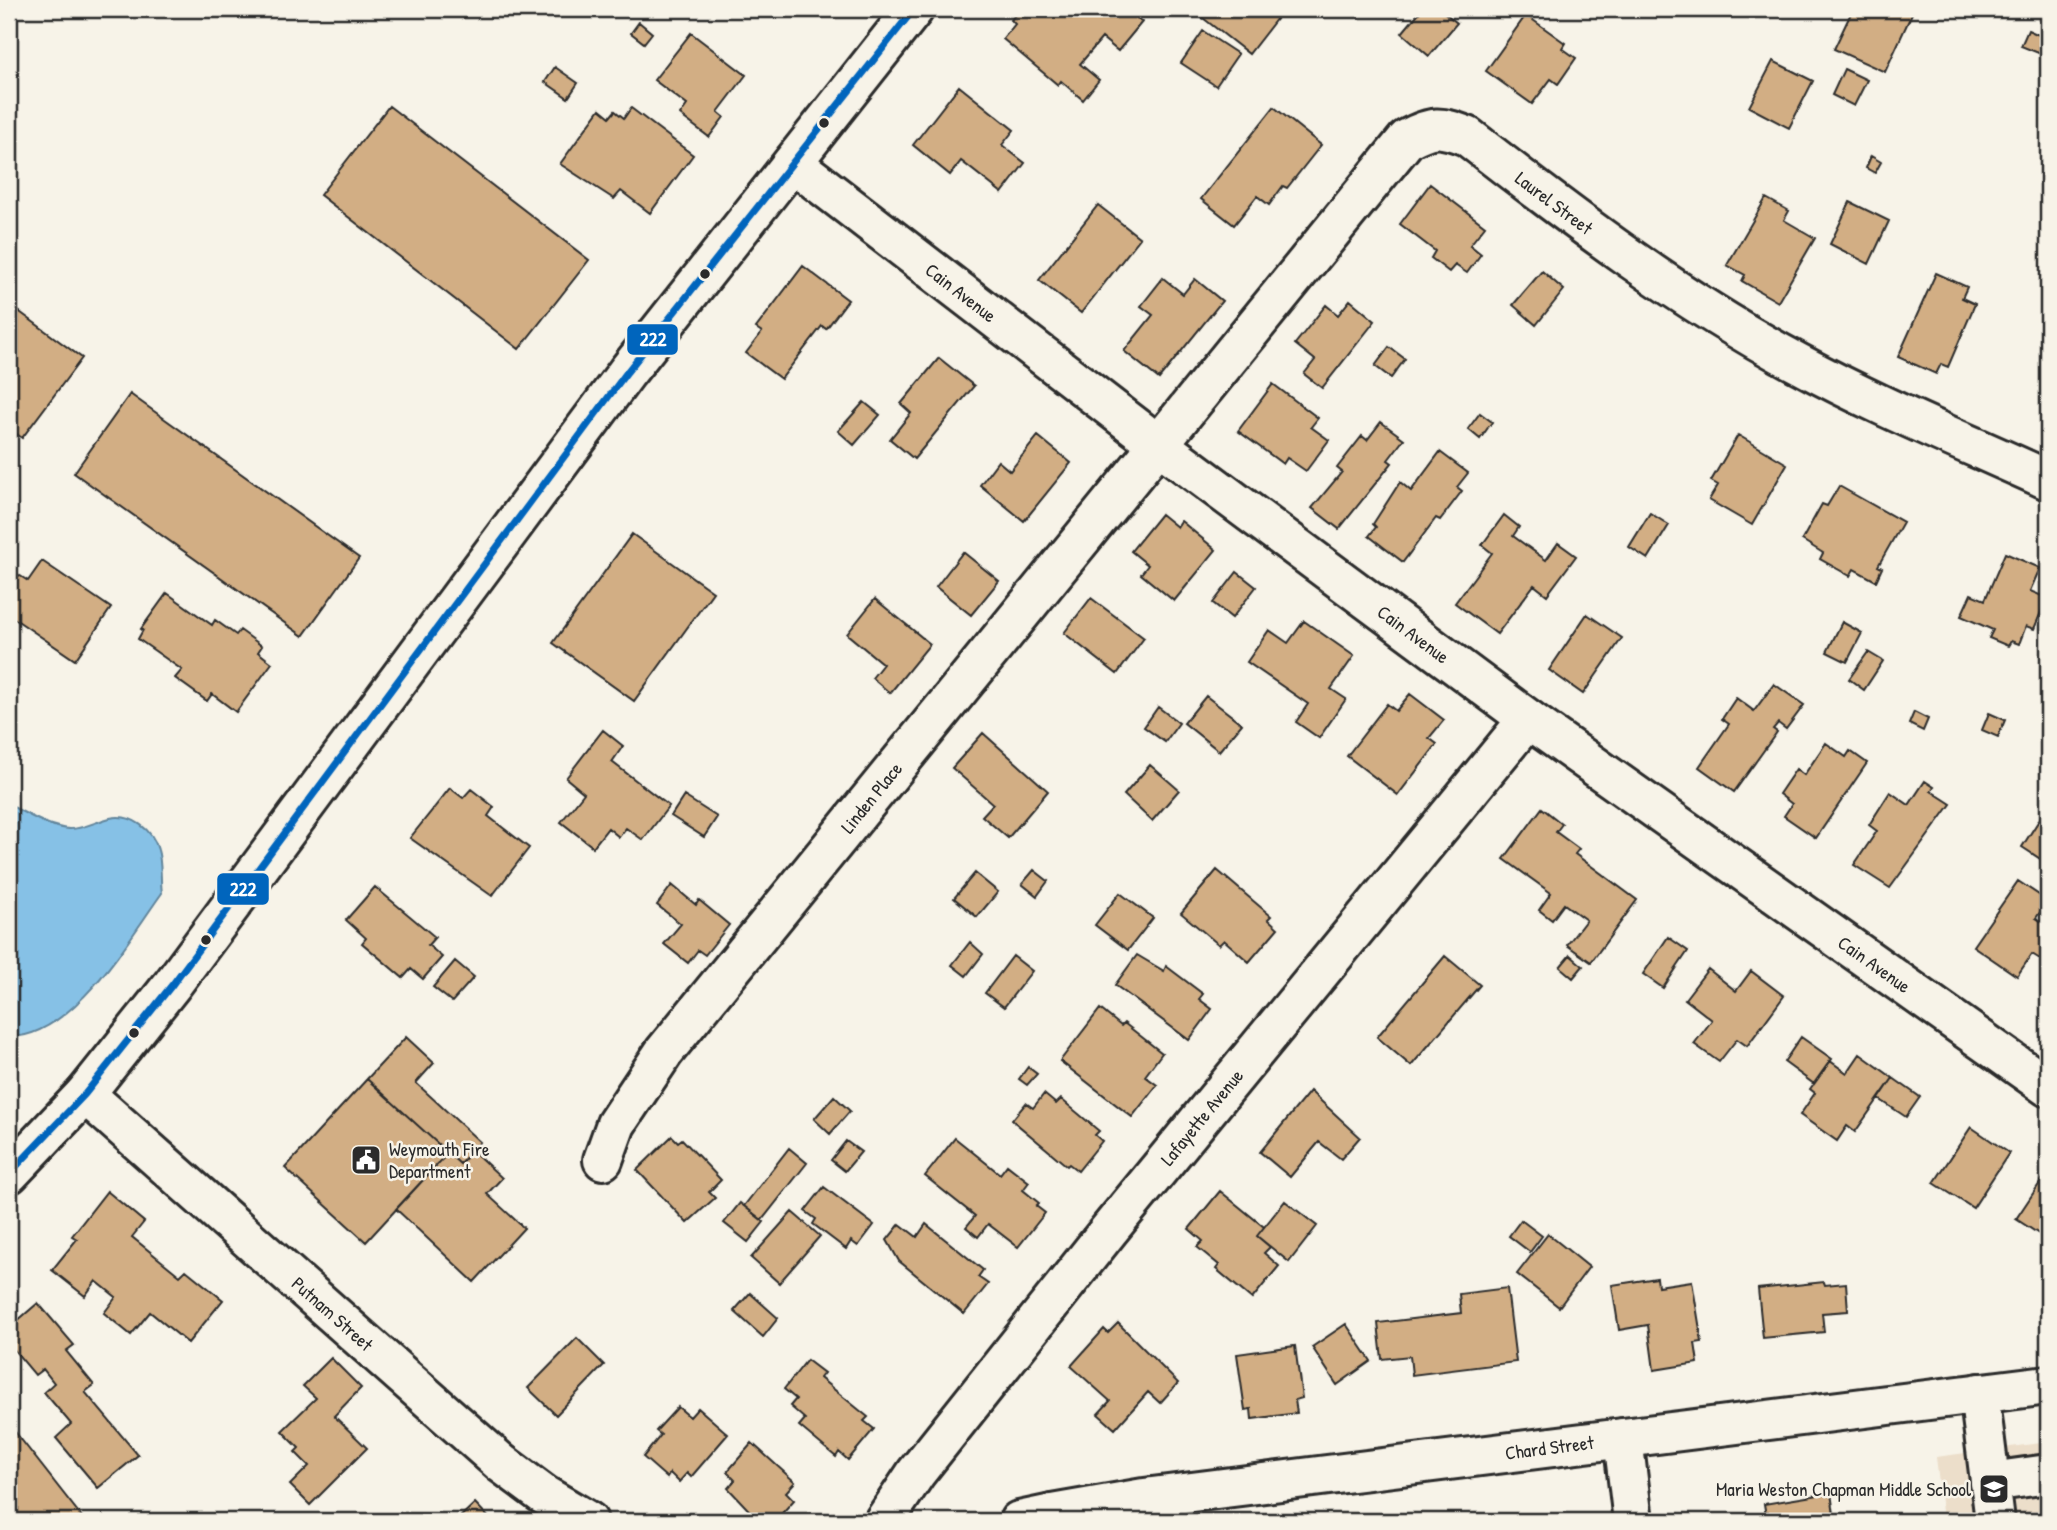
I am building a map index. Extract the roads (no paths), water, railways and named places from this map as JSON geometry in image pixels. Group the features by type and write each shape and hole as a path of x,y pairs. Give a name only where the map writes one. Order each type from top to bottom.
{"street":[{"path":"9,1174 85,1094 173,985 627,372 914,9"},
{"name":"Laurel Street","path":"1159,445 1407,139 1428,128 1446,128 1466,136 1612,246 1742,331 1861,394 2048,480"},
{"name":"Cain Avenue","path":"793,163 1159,445 1528,719 2048,1087"},
{"name":"Linden Place","path":"603,1160 616,1124 664,1052 1159,445"},
{"name":"Lafayette Avenue","path":"884,1521 916,1473 1109,1230 1528,719"},
{"name":"Putnam Street","path":"85,1094 501,1462 544,1495 588,1521"},
{"name":"Chard Street","path":"1041,1519 1144,1498 2048,1385"},
{"path":"1979,1393 1995,1521"},
{"path":"1623,1438 1633,1521"},
{"path":"1990,1482 2048,1474"}],"water":[{"path":"9,805 61,828 74,829 118,817 134,821 151,836 158,850 162,893 115,959 76,1004 55,1022 32,1033 9,1037"}],"place":[{"name":"Weymouth Fire Department","path":"366,1160"},
{"name":"Maria Weston Chapman Middle School","path":"1994,1489"}]}
